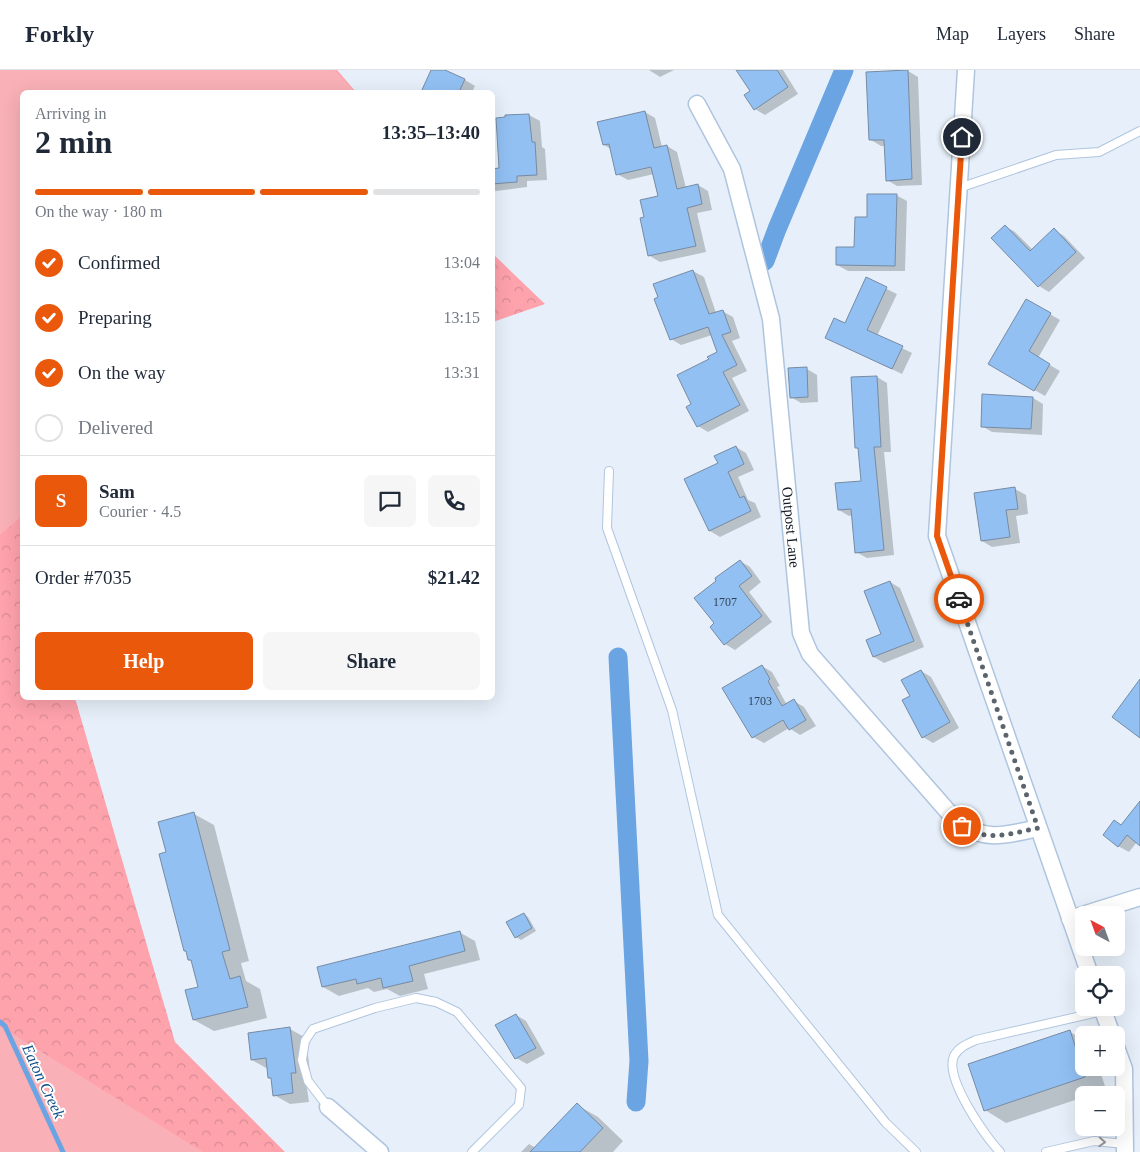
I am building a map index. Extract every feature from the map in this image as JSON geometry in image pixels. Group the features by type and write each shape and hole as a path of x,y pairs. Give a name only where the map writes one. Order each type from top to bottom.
{"street":[{"path":"966,70 937,536 1087,966"},
{"name":"Outpost Lane","path":"698,104 732,169 770,319 801,633 810,654 958,823 967,830 997,837 1038,828"},
{"path":"1070,919 1140,897"},
{"path":"1124,1076 1125,1148"},
{"path":"328,1107 380,1152"}],"lane":[{"path":"959,188 1056,155 1099,152 1140,131"},
{"path":"609,472 607,528 672,710 718,915 886,1123 916,1152"},
{"path":"328,1107 308,1081 302,1060 305,1042 313,1029 375,1008 416,998 436,1002 458,1012 521,1088 519,1105 472,1152"},
{"path":"1000,1152 992,1144 970,1111 959,1089 953,1067 954,1057 964,1045 976,1040 1075,1016"},
{"path":"1046,1152 1094,1141 1125,1148"}],"green space":[{"path":"0,70 337,70 354,90 20,90 20,700 76,700 175,1042 285,1152 0,1152"},
{"path":"495,256 545,304 495,321"}],"shaded area":[{"path":"0,70 335,70 353,90 20,90 20,518 0,535"},
{"path":"0,1026 203,1152 0,1152"}],"building":[{"path":"431,70 445,70 465,79 460,90 422,90"},
{"path":"736,70 777,70 788,87 754,110 744,95 750,91"},
{"path":"908,70 912,179 886,181 884,140 869,140 866,72"},
{"path":"645,111 654,148 667,145 677,189 698,184 702,204 687,208 696,246 648,256 640,218 644,217 640,200 658,196 651,167 616,175 609,144 603,145 597,122"},
{"path":"529,114 532,142 535,142 537,175 517,176 517,182 495,184 495,169 499,168 496,118 505,117 505,115"},
{"path":"867,194 897,194 895,266 836,265 836,247 854,247 855,217 867,217"},
{"path":"1005,225 1030,251 1054,228 1076,252 1038,287 991,238"},
{"path":"693,270 709,314 723,310 731,332 722,335 737,365 723,372 740,405 697,427 686,407 691,404 677,375 709,359 707,357 717,352 708,327 670,340 654,299 658,297 653,284"},
{"path":"866,277 887,287 867,330 903,346 892,369 825,338 834,318 845,323"},
{"path":"1026,299 1051,313 1029,351 1050,364 1034,391 988,364"},
{"path":"807,367 808,397 790,398 788,368"},
{"path":"877,376 881,447 874,447 884,550 855,553 851,509 838,510 835,483 861,481 858,448 855,448 851,377"},
{"path":"982,394 1033,397 1031,429 981,427"},
{"path":"736,446 744,464 728,472 740,498 744,496 751,511 709,531 684,479 718,463 714,456"},
{"path":"1015,487 1018,509 1006,510 1010,537 981,541 974,493"},
{"path":"740,560 752,576 739,586 762,616 724,645 710,627 714,623 694,598 716,581 715,578"},
{"path":"890,581 914,641 873,657 866,640 881,634 864,591"},
{"path":"762,665 770,679 768,681 782,706 794,699 806,720 789,730 783,720 752,738 722,688"},
{"path":"921,670 950,722 922,738 902,700 910,696 901,680"},
{"path":"1140,679 1140,738 1112,717"},
{"path":"1140,801 1140,846 1127,835 1118,847 1103,835 1114,820 1121,825"},
{"path":"194,812 230,950 222,952 230,979 240,976 248,1007 193,1020 185,990 198,987 191,960 188,960 186,951 184,951 159,854 166,852 158,822"},
{"path":"524,913 532,928 515,938 506,922"},
{"path":"460,931 465,951 409,966 413,981 383,988 381,978 357,984 356,979 322,987 317,967"},
{"path":"516,1014 536,1048 515,1059 495,1025"},
{"path":"290,1027 296,1073 291,1073 293,1093 273,1096 271,1078 268,1078 266,1058 251,1060 248,1033"},
{"path":"1070,1030 1075,1046 1075,1076 1085,1077 984,1111 968,1064"},
{"path":"577,1103 603,1128 580,1152 530,1152"}],"waterway":[{"path":"765,261 844,70"},
{"path":"618,657 639,1061 636,1102"},
{"name":"Eaton Creek","path":"0,1022 5,1026 63,1152"}],"way so far":[{"path":"959,599 1038,828 997,837 982,835 967,830 962,826"}],"route":[{"path":"959,599 937,536 962,137"}]}
